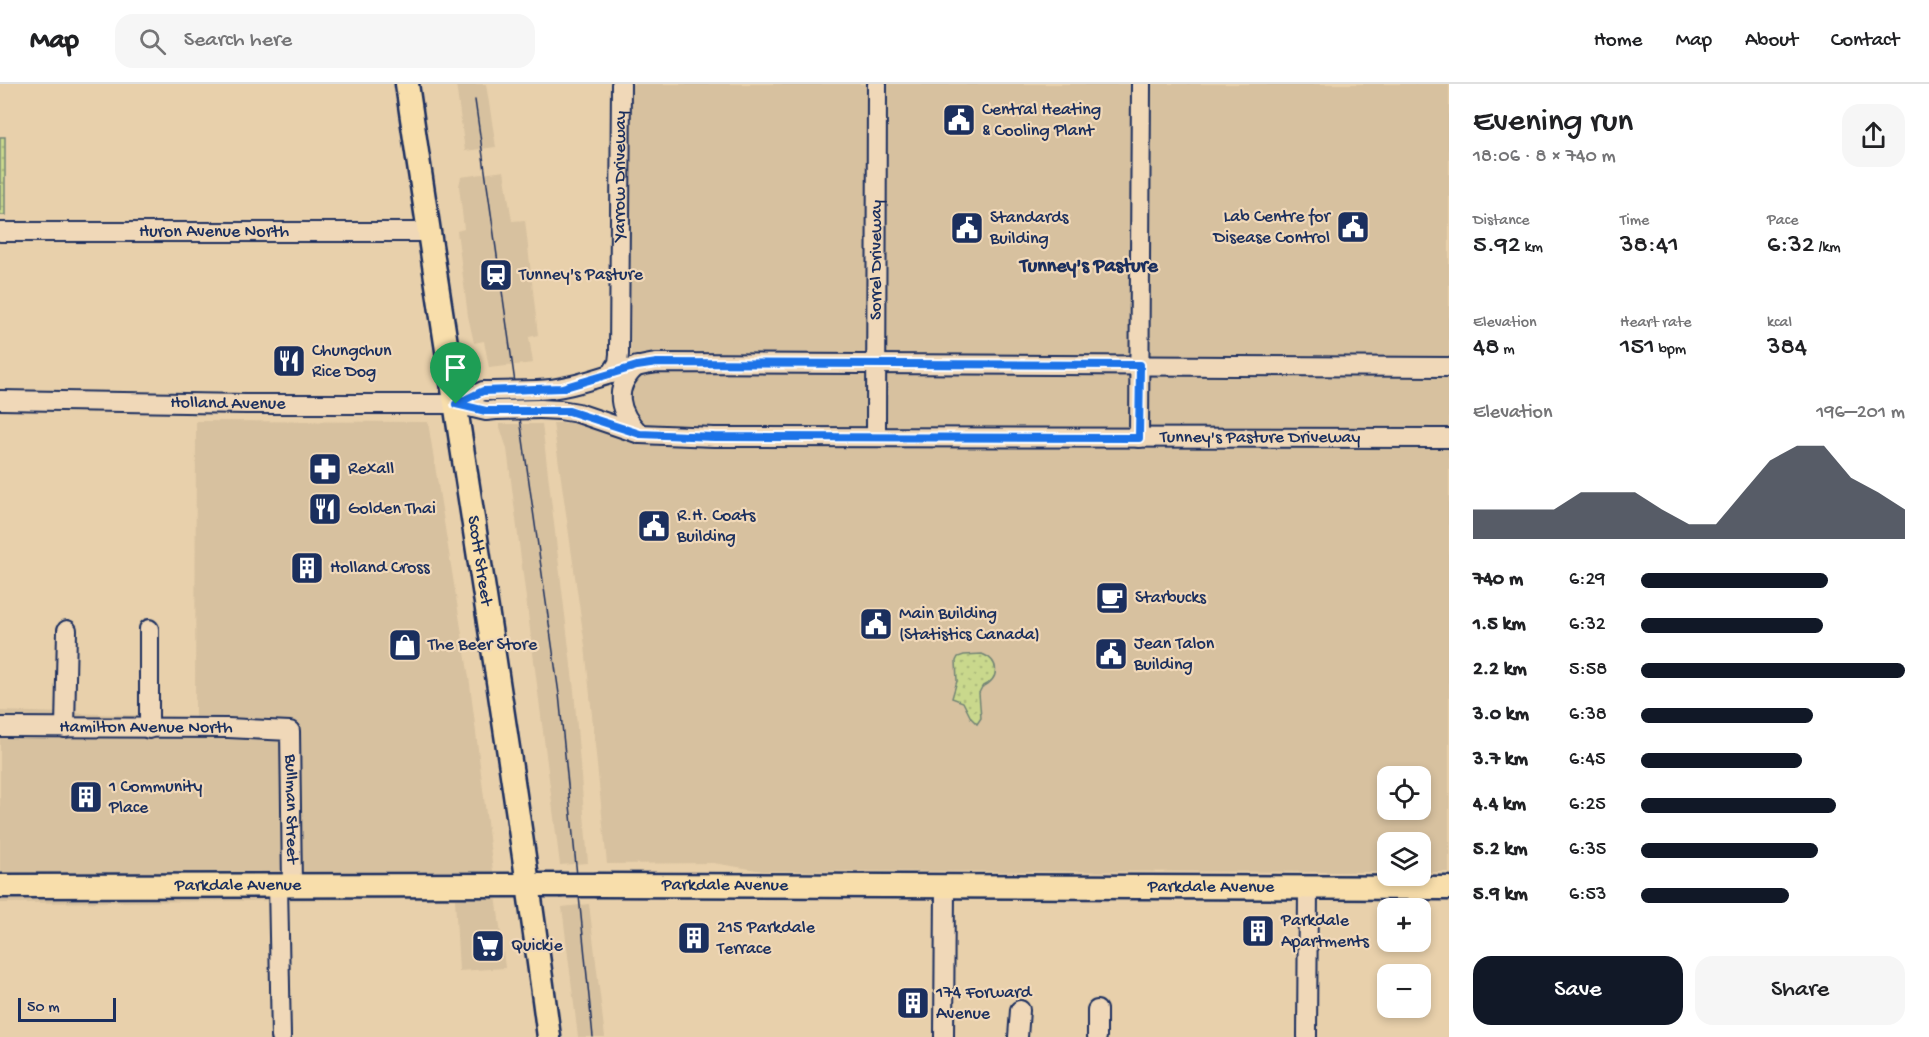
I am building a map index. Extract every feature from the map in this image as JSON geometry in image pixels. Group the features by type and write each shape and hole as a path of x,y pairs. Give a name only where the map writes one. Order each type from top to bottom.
{"main road":[{"name":"Scott Street","path":"407,84 449,370 499,677 549,1037"},
{"name":"Parkdale Avenue","path":"0,886 597,885 1449,888"}],"street":[{"name":"Yarrow Driveway","path":"611,374 618,363 619,354 621,84"},
{"name":"Sorrel Driveway","path":"876,437 877,84"},
{"path":"1139,438 1141,84"},
{"name":"Huron Avenue North","path":"0,232 429,232"},
{"path":"456,404 483,391 555,389 578,385 637,366 657,363 1449,367"},
{"path":"637,366 624,380 621,399 626,418 640,434"},
{"name":"Holland Avenue","path":"0,400 456,404"},
{"name":"Tunney's Pasture Driveway","path":"456,404 486,411 560,410 578,413 640,434 714,437 1449,438"},
{"path":"149,629 149,729"},
{"path":"66,728 67,630"},
{"name":"Hamilton Avenue North","path":"0,727 228,728 290,731"},
{"name":"Bullman Street","path":"281,1037 290,731"},
{"path":"944,1037 945,887"},
{"path":"1307,1037 1308,888"},
{"path":"1018,1037 1020,1010"},
{"path":"1097,1010 1097,1037"}],"shaded area":[{"path":"456,84 486,84 496,147 465,151"},
{"name":"Tunney's Pasture","path":"631,84 1449,84 1449,872 1431,872 1431,832 1377,832 1377,872 763,871 713,863 607,864 585,646 553,423 631,421"},
{"path":"504,171 512,221 525,220 538,335 529,337 533,363 489,368 484,341 474,343 468,316 457,231 464,229 459,186 461,177"},
{"path":"196,421 428,422 470,684 505,968 459,971 455,899 0,903 0,711 195,717"},
{"path":"499,424 542,424 574,690 588,863 560,865 507,449"},
{"path":"589,904 605,1037 578,1037 562,907"}],"green space":[{"path":"0,137 5,137 5,215 0,215"},
{"path":"982,654 992,661 996,670 995,675 979,693 981,718 977,724 971,718 963,702 952,698 957,681 956,661 958,657"}],"tram line":[{"path":"475,100 559,694 593,1037"}],"place":[{"name":"Central Heating & Cooling Plant","path":"959,120"},
{"name":"Lab Centre for Disease Control","path":"1353,227"},
{"name":"Standards Building","path":"967,228"},
{"name":"Tunney's Pasture","path":"496,275"},
{"name":"Chungchun Rice Dog","path":"289,361"},
{"name":"Rexall","path":"325,469"},
{"name":"Golden Thai","path":"325,509"},
{"name":"R.H. Coats Building","path":"654,526"},
{"name":"Holland Cross","path":"307,568"},
{"name":"Starbucks","path":"1112,598"},
{"name":"Main Building (Statistics Canada)","path":"876,624"},
{"name":"The Beer Store","path":"405,645"},
{"name":"Jean Talon Building","path":"1111,654"},
{"name":"1 Community Place","path":"86,797"},
{"name":"Parkdale Apartments","path":"1258,931"},
{"name":"215 Parkdale Terrace","path":"694,938"},
{"name":"Quickie","path":"488,946"},
{"name":"174 Forward Avenue","path":"913,1003"}],"district":[{"name":"Tunney's Pasture","path":"1089,267"}],"route":[{"path":"657,363 1140,365 1139,438 714,437 640,434 569,411 551,409 486,411 456,404 483,391 550,390 578,385 644,364 657,363"}]}
